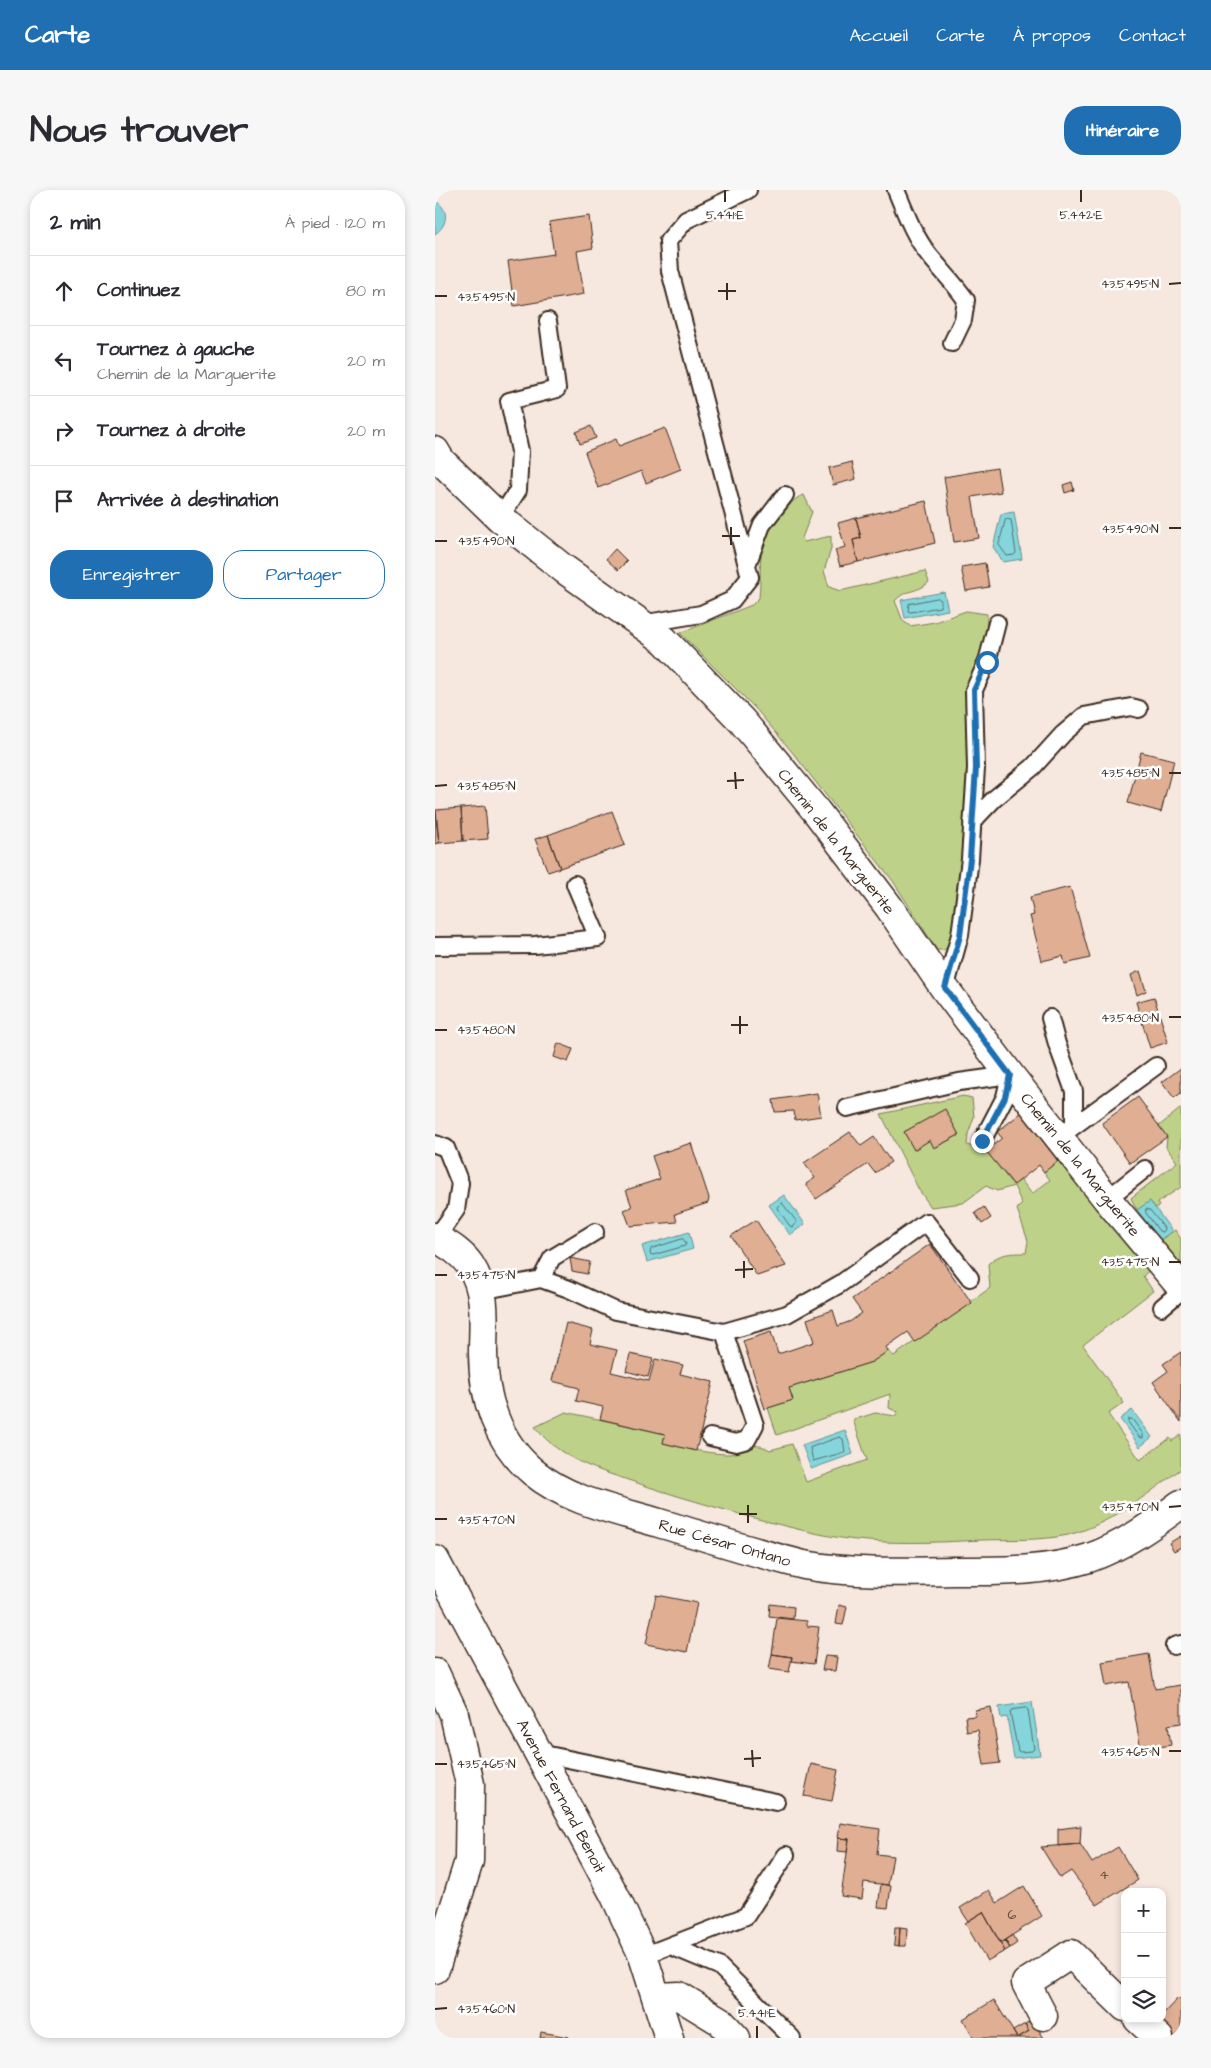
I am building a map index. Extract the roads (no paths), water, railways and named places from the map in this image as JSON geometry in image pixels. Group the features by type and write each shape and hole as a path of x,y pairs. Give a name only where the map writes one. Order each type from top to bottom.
{"street":[{"name":"Chemin de la Marguerite","path":"435,451 441,461 499,518 565,569 664,640 741,721 833,833 889,907 945,988 1010,1075 1067,1132 1107,1198 1181,1289"},
{"name":"Rue César Ontano","path":"436,1237 459,1252 471,1266 481,1291 485,1316 483,1354 486,1390 495,1420 508,1444 532,1471 557,1489 596,1504 804,1565 831,1570 879,1572 1028,1570 1056,1566 1089,1558 1122,1543 1181,1504"},
{"name":"Avenue Fernand Benoit","path":"436,1560 615,1896 643,1956 669,2038"},
{"path":"435,1673 453,1714 470,1784 469,1861 435,1970"},
{"path":"1043,2016 1026,1983 1071,1954 1121,2002"},
{"path":"657,1996 679,1996 721,2021 737,2038"},
{"path":"1142,2023 1159,2038"}],"lane":[{"path":"641,624 701,614 732,600 750,577 670,271 668,241 686,220 748,190"},
{"path":"896,190 911,225 929,254 952,280 966,300 963,320 952,343"},
{"path":"499,518 517,490 520,452 509,401 557,389 548,321"},
{"path":"747,565 762,524 785,495"},
{"path":"945,988 960,936 970,859 976,768 974,690 987,662 997,623"},
{"path":"972,822 994,799 1033,767 1063,734 1085,716 1123,708 1139,709"},
{"path":"435,946 535,945 598,938 575,884"},
{"path":"1050,1018 1057,1044 1074,1090 1067,1132"},
{"path":"1067,1132 1156,1066"},
{"path":"847,1108 959,1082 1010,1075 1005,1097 982,1141"},
{"path":"435,1144 446,1148 460,1183 456,1210 436,1237"},
{"path":"1107,1198 1145,1169"},
{"path":"481,1291 541,1279 569,1289 616,1311 724,1332 787,1314 840,1284 926,1222 970,1278"},
{"path":"541,1279 552,1258 595,1232"},
{"path":"1162,1307 1181,1289"},
{"path":"710,1437 736,1443 747,1440 755,1425 724,1332"},
{"path":"539,1753 776,1802"},
{"path":"643,1956 746,1916 786,1855"},
{"path":"671,1946 719,1966 792,2038"}],"water":[{"path":"435,201 443,208 445,222 435,234"},
{"path":"1014,512 1022,559 1003,562 993,547 1001,514"},
{"path":"944,592 948,610 905,618 901,600"},
{"path":"784,1195 805,1224 790,1235 769,1205"},
{"path":"1150,1201 1172,1231 1160,1240 1137,1210"},
{"path":"689,1232 693,1249 647,1262 642,1246"},
{"path":"1132,1410 1152,1437 1140,1447 1120,1419"},
{"path":"845,1430 853,1454 811,1469 802,1445"},
{"path":"1032,1702 1040,1755 1014,1758 1007,1717 1001,1718 999,1707"}]}
